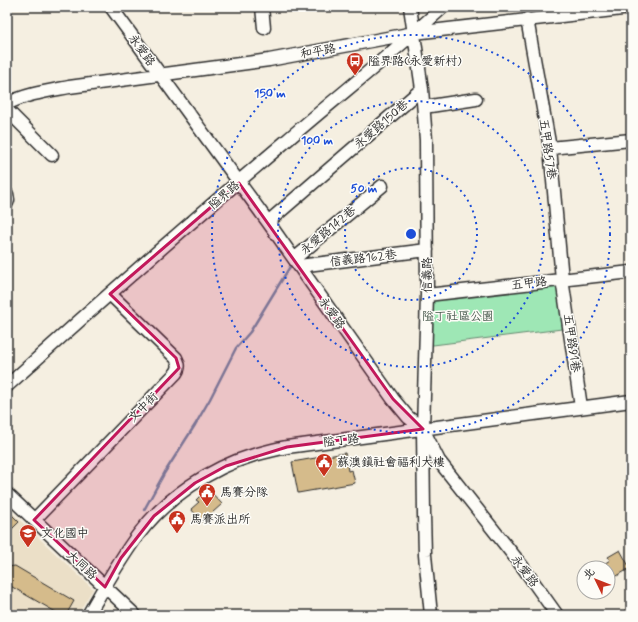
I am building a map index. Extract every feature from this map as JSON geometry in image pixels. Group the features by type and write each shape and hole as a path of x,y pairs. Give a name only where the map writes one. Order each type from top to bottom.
{"street":[{"name":"永愛路","path":"111,7 268,222 393,399 408,417 423,429 439,461 522,566 557,615"},
{"path":"262,7 264,28"},
{"name":"信義路","path":"410,7 422,89 426,140 427,250 423,429 424,555 431,615"},
{"name":"隘界路","path":"7,386 110,294 443,7"},
{"name":"和平路","path":"7,104 38,93 69,87 269,60 414,33 631,8"},
{"name":"五甲路57巷","path":"527,19 550,148 562,279"},
{"name":"永愛路150巷","path":"268,222 422,89"},
{"path":"424,107 476,99"},
{"path":"7,110 52,155"},
{"path":"550,148 631,140"},
{"name":"永愛路142巷","path":"296,263 382,186"},
{"path":"7,194 7,203"},
{"name":"信義路162巷","path":"296,263 427,250"},
{"name":"五甲路","path":"426,295 631,272"},
{"name":"五甲路91巷","path":"562,279 581,407"},
{"name":"文中街","path":"34,520 176,373 179,368 179,363 176,358 110,294"},
{"name":"隘丁路","path":"88,615 121,558 154,516 176,496 195,483 226,466 254,455 287,447 631,401"},
{"name":"大同路","path":"7,494 135,615"}],"highlighted area":[{"path":"239,183 393,399 423,429 287,447 226,466 195,483 154,516 121,558 105,587 34,520 179,368 176,358 110,294"}],"shaded area":[{"name":"文化國中","path":"7,508 93,589 77,615 7,615"}],"green space":[{"name":"隘丁社區公園","path":"562,279 570,328 425,346 427,295"}],"building":[{"name":"蘇澳鎮社會福利大樓","path":"345,453 348,471 352,470 355,483 298,493 292,462"},
{"name":"馬賽分隊","path":"211,492 222,504 202,522 191,509 199,502 196,500 201,495 204,498"},
{"path":"7,510 19,522 7,534"},
{"path":"620,550 630,568 616,577 616,560 610,560 608,557"},
{"path":"15,566 74,601 66,615 61,615 7,584 7,567"}],"waterway":[{"path":"144,510 165,472 210,399 236,348 250,332 291,265"}],"place":[{"name":"隘界路(永愛新村)","path":"355,76"},
{"name":"蘇澳鎮社會福利大樓","path":"324,477"},
{"name":"馬賽分隊","path":"207,507"},
{"name":"馬賽派出所","path":"177,534"},
{"name":"文化國中","path":"28,548"}]}
